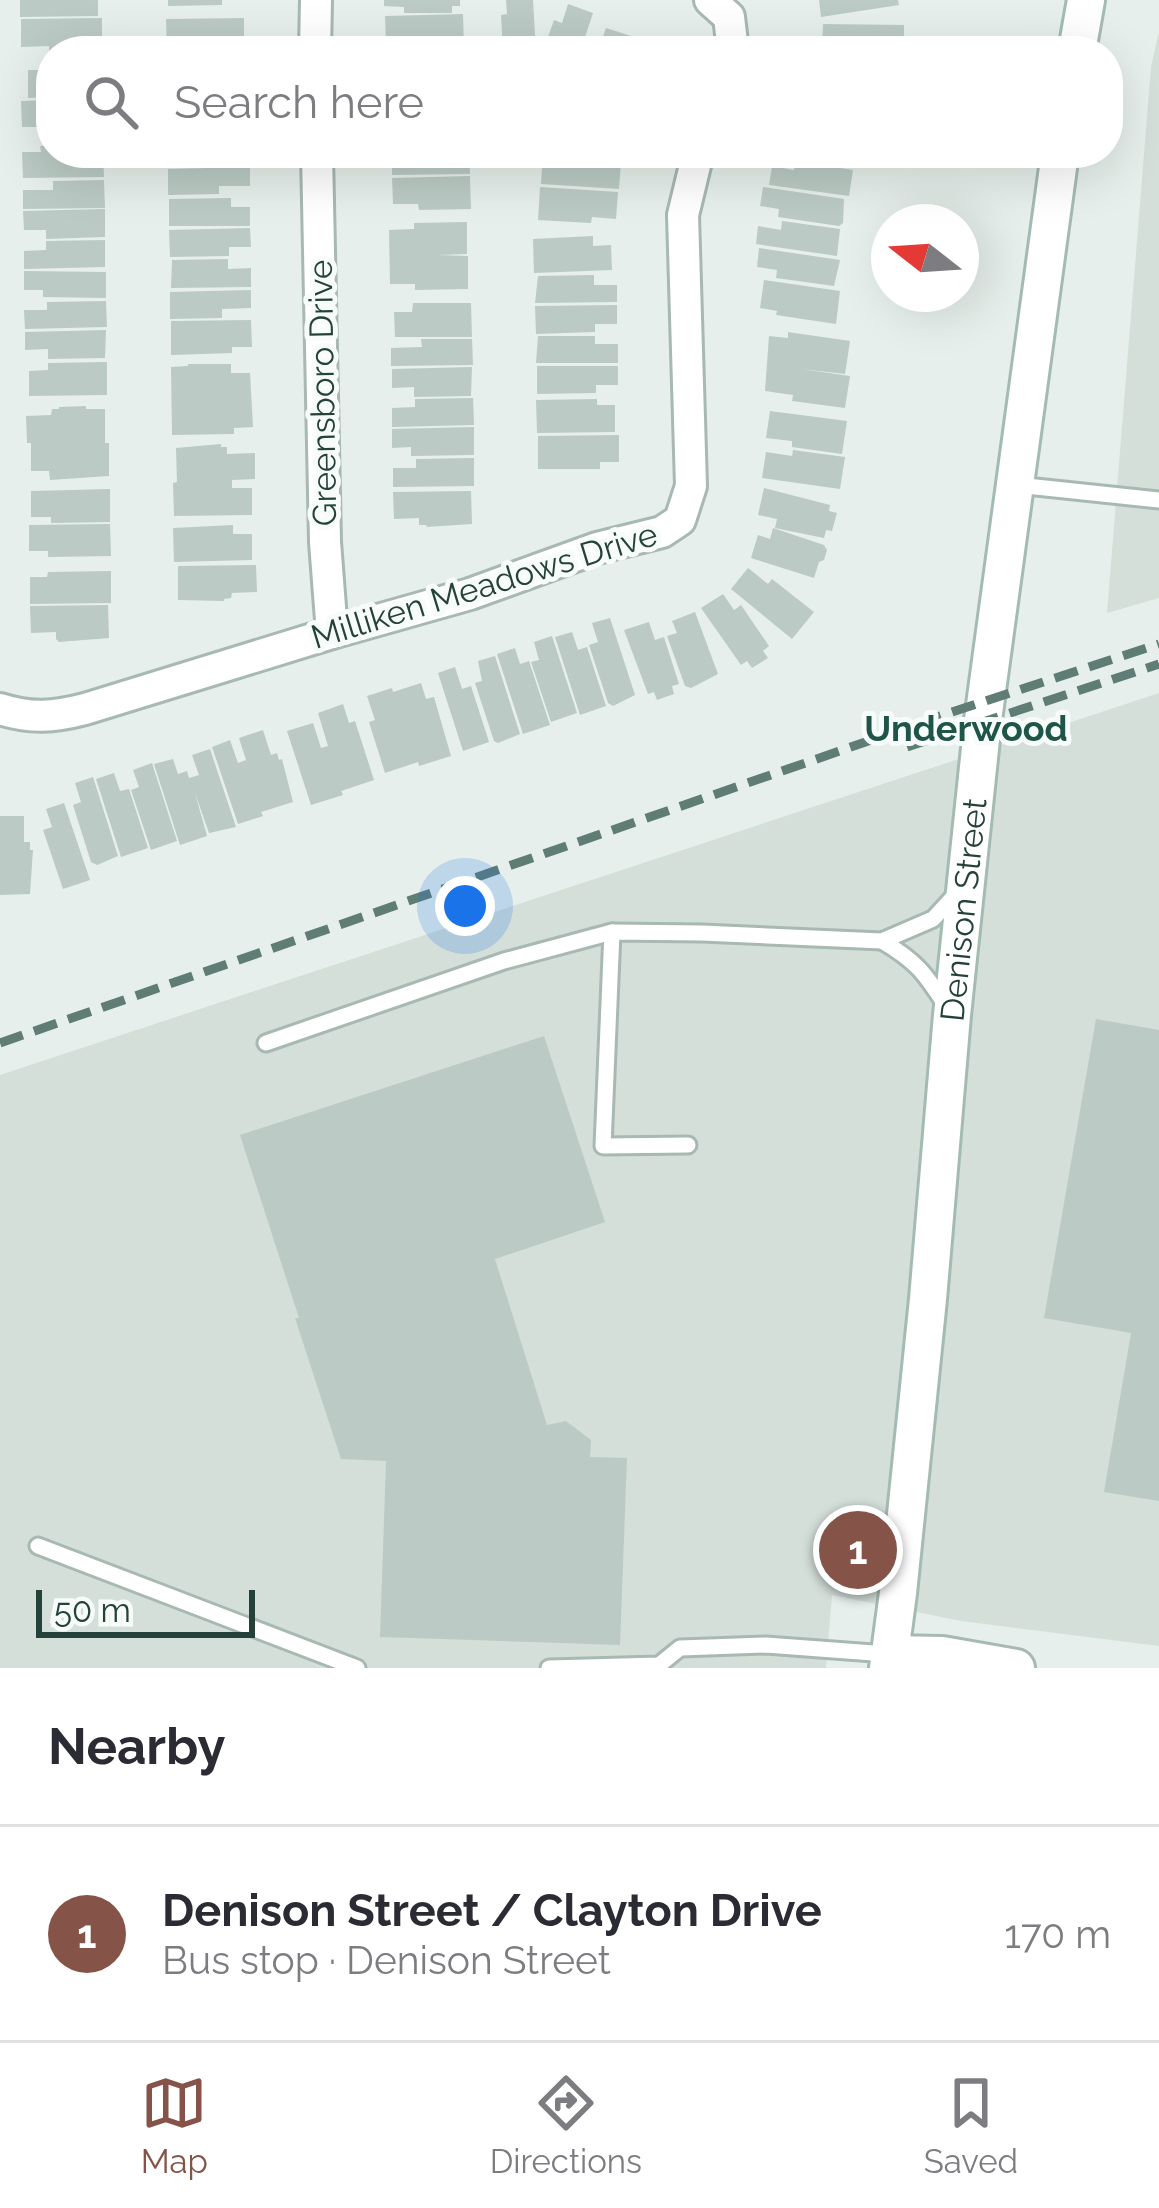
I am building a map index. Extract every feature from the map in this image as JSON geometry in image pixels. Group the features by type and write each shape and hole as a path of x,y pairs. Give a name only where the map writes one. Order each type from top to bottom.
{"main road":[{"path":"1080,36 1086,0"},
{"name":"Denison Street","path":"889,1661 983,720 1058,168"},
{"path":"889,1661 942,1654 1016,1668"}],"street":[{"path":"315,36 316,0"},
{"path":"710,0 729,17 731,36"},
{"name":"Greensboro Drive","path":"317,168 325,542 332,633"},
{"name":"Milliken Meadows Drive","path":"0,709 22,716 54,717 470,594 597,548 662,532 680,520 691,486 682,215 694,168"}],"lane":[{"path":"1014,485 1159,500"},
{"path":"266,1042 504,961 612,932 882,941 933,919 966,884"},
{"path":"612,932 604,1146 688,1145"},
{"path":"882,941 909,956 952,1015"},
{"path":"38,1546 357,1668"},
{"path":"549,1668 659,1664 680,1648 766,1646 889,1661"}],"shaded area":[{"path":"1159,31 1159,598 1107,613 1151,67"},
{"path":"1159,693 1159,1646 961,1621 832,1595 826,1668 0,1668 0,1075"}],"building":[{"path":"20,0 98,0 98,16 20,17"},
{"path":"168,0 222,0 222,5 168,6"},
{"path":"384,0 460,0 460,6 452,6 452,13 404,13 404,7 384,6"},
{"path":"506,0 533,0 535,36 502,36 501,15 507,14"},
{"path":"819,0 898,0 899,5 821,17"},
{"path":"568,4 593,13 585,36 548,36 554,20 562,23"},
{"path":"463,14 464,36 386,36 385,16"},
{"path":"102,18 102,36 36,36 36,46 21,47 21,19"},
{"path":"244,18 244,36 167,36 166,19"},
{"path":"823,24 904,25 904,36 823,36"},
{"path":"606,28 631,36 603,36"},
{"path":"28,70 36,70 36,98 28,98"},
{"path":"36,100 36,127 22,127 21,101"},
{"path":"22,152 36,152 36,168 104,168 104,177 23,178"},
{"path":"250,168 250,186 219,186 219,194 168,195 168,169"},
{"path":"392,168 470,168 470,174 392,175"},
{"path":"542,168 621,168 619,189 541,184"},
{"path":"772,168 853,170 849,196 769,185"},
{"path":"470,176 471,209 419,210 418,204 393,204 392,178"},
{"path":"104,180 105,208 23,209 23,190 53,190 53,181"},
{"path":"540,187 618,192 616,219 592,217 591,223 538,220"},
{"path":"763,187 844,199 843,223 778,217 779,209 760,206"},
{"path":"231,198 231,207 250,207 250,226 169,226 169,199"},
{"path":"105,209 105,237 46,239 46,230 24,230 23,211"},
{"path":"782,221 840,229 837,256 756,244 758,226 781,230"},
{"path":"467,222 467,254 437,255 468,256 468,289 415,290 415,284 390,284 389,230 414,229 414,223"},
{"path":"250,228 251,247 229,247 229,256 170,257 169,230"},
{"path":"593,236 593,246 611,245 612,270 534,273 533,239"},
{"path":"105,240 105,267 24,269 24,251 46,250 46,241"},
{"path":"759,248 840,260 834,286 776,278 777,270 757,267"},
{"path":"228,259 228,269 251,268 251,287 171,288 172,260"},
{"path":"24,271 106,272 106,298 43,297 43,290 24,290"},
{"path":"594,275 594,285 617,285 617,302 535,303 538,276"},
{"path":"764,280 840,291 836,324 760,308"},
{"path":"251,290 251,308 222,309 222,318 170,319 170,292"},
{"path":"106,301 107,327 25,329 24,310 47,310 47,302"},
{"path":"413,303 471,303 472,337 395,337 394,312 412,312"},
{"path":"617,305 617,324 595,324 595,332 536,334 535,306"},
{"path":"251,320 252,347 232,347 232,353 171,355 171,321"},
{"path":"106,330 105,358 48,359 48,349 25,350 25,332"},
{"path":"788,332 850,341 845,374 801,369 850,376 845,408 792,401 793,395 765,391 769,336 788,338"},
{"path":"538,336 595,336 595,344 618,344 618,363 536,363"},
{"path":"421,339 472,339 473,365 391,366 391,348 422,347"},
{"path":"107,362 107,395 29,396 29,371 48,370 48,363"},
{"path":"231,364 231,373 250,373 253,427 234,428 234,434 172,435 171,367"},
{"path":"537,366 618,366 618,385 596,385 596,393 537,394"},
{"path":"472,367 471,396 414,397 414,387 392,388 392,369"},
{"path":"473,398 474,425 392,427 392,408 415,407 415,399"},
{"path":"597,399 597,405 615,405 615,432 537,433 536,400"},
{"path":"86,406 105,409 109,476 50,480 49,471 31,471 26,416"},
{"path":"770,411 847,421 842,454 766,438"},
{"path":"474,427 474,455 411,456 411,447 392,448 392,429"},
{"path":"619,435 619,462 600,462 600,469 538,469 538,436"},
{"path":"227,447 227,454 255,453 255,479 232,480 232,488 252,488 252,515 174,516 176,448"},
{"path":"793,450 845,457 840,489 762,478 766,452 792,456"},
{"path":"474,458 474,486 393,487 393,468 416,468 416,459"},
{"path":"764,488 830,505 829,511 837,513 832,531 826,530 824,538 775,528 777,519 758,515"},
{"path":"110,489 110,522 51,523 51,517 31,517 31,491"},
{"path":"471,491 472,524 426,527 419,525 419,518 394,519 393,492"},
{"path":"110,524 111,556 48,557 48,551 29,551 29,525"},
{"path":"233,525 233,534 252,534 252,560 174,562 173,528"},
{"path":"773,528 824,545 824,560 814,578 751,558 758,535 770,539"},
{"path":"256,565 257,592 232,593 224,601 178,600 178,566"},
{"path":"748,568 768,584 772,579 814,612 792,639 731,589"},
{"path":"111,571 111,603 30,604 30,577 47,577 48,572"},
{"path":"723,594 734,610 741,605 769,646 763,651 768,658 752,668 747,661 741,665 701,608"},
{"path":"108,605 109,638 59,642 56,632 31,633 30,606"},
{"path":"695,612 718,674 691,688 685,686 667,636 677,633 672,621"},
{"path":"610,618 635,695 613,706 589,645 598,642 592,623"},
{"path":"649,622 655,640 664,637 679,684 672,686 674,694 657,700 654,692 648,694 624,630"},
{"path":"572,632 578,650 587,647 606,706 580,715 555,637"},
{"path":"552,636 577,713 551,722 531,662 539,660 534,642"},
{"path":"515,648 520,664 529,661 550,725 523,734 497,654"},
{"path":"495,656 520,734 498,743 475,683 482,681 478,661"},
{"path":"455,667 462,689 471,686 489,742 463,751 438,673"},
{"path":"421,683 426,699 434,697 451,756 385,773 369,722 375,720 367,696"},
{"path":"343,704 349,723 355,721 374,780 311,805 287,731 313,723 321,748 328,746 318,713"},
{"path":"263,730 271,755 277,753 282,759 293,802 238,824 212,747 230,740 238,763 246,760 239,738"},
{"path":"210,749 236,827 209,833 195,793 207,836 180,845 154,764 173,759 178,774 187,771 189,778 199,775 192,755"},
{"path":"152,763 177,841 151,850 131,790 139,787 133,770"},
{"path":"114,773 120,791 129,789 148,848 121,857 96,779"},
{"path":"93,777 118,856 97,865 91,862 73,805 81,802 75,783"},
{"path":"64,803 90,880 63,889 43,830 52,827 46,809"},
{"path":"0,816 24,816 24,842 30,842 33,850 30,894 0,895"},
{"path":"1096,1019 1159,1030 1159,1501 1104,1492 1131,1333 1044,1318"},
{"path":"544,1036 605,1222 495,1259 547,1425 566,1421 591,1440 590,1457 627,1458 620,1645 380,1637 386,1461 341,1459 240,1135"}],"railway":[{"path":"0,1043 1159,644"},
{"path":"907,747 1159,664"}],"place":[{"name":"Denison Street / Clayton Drive","path":"858,1550"}],"district":[{"name":"Underwood","path":"966,728"}]}
